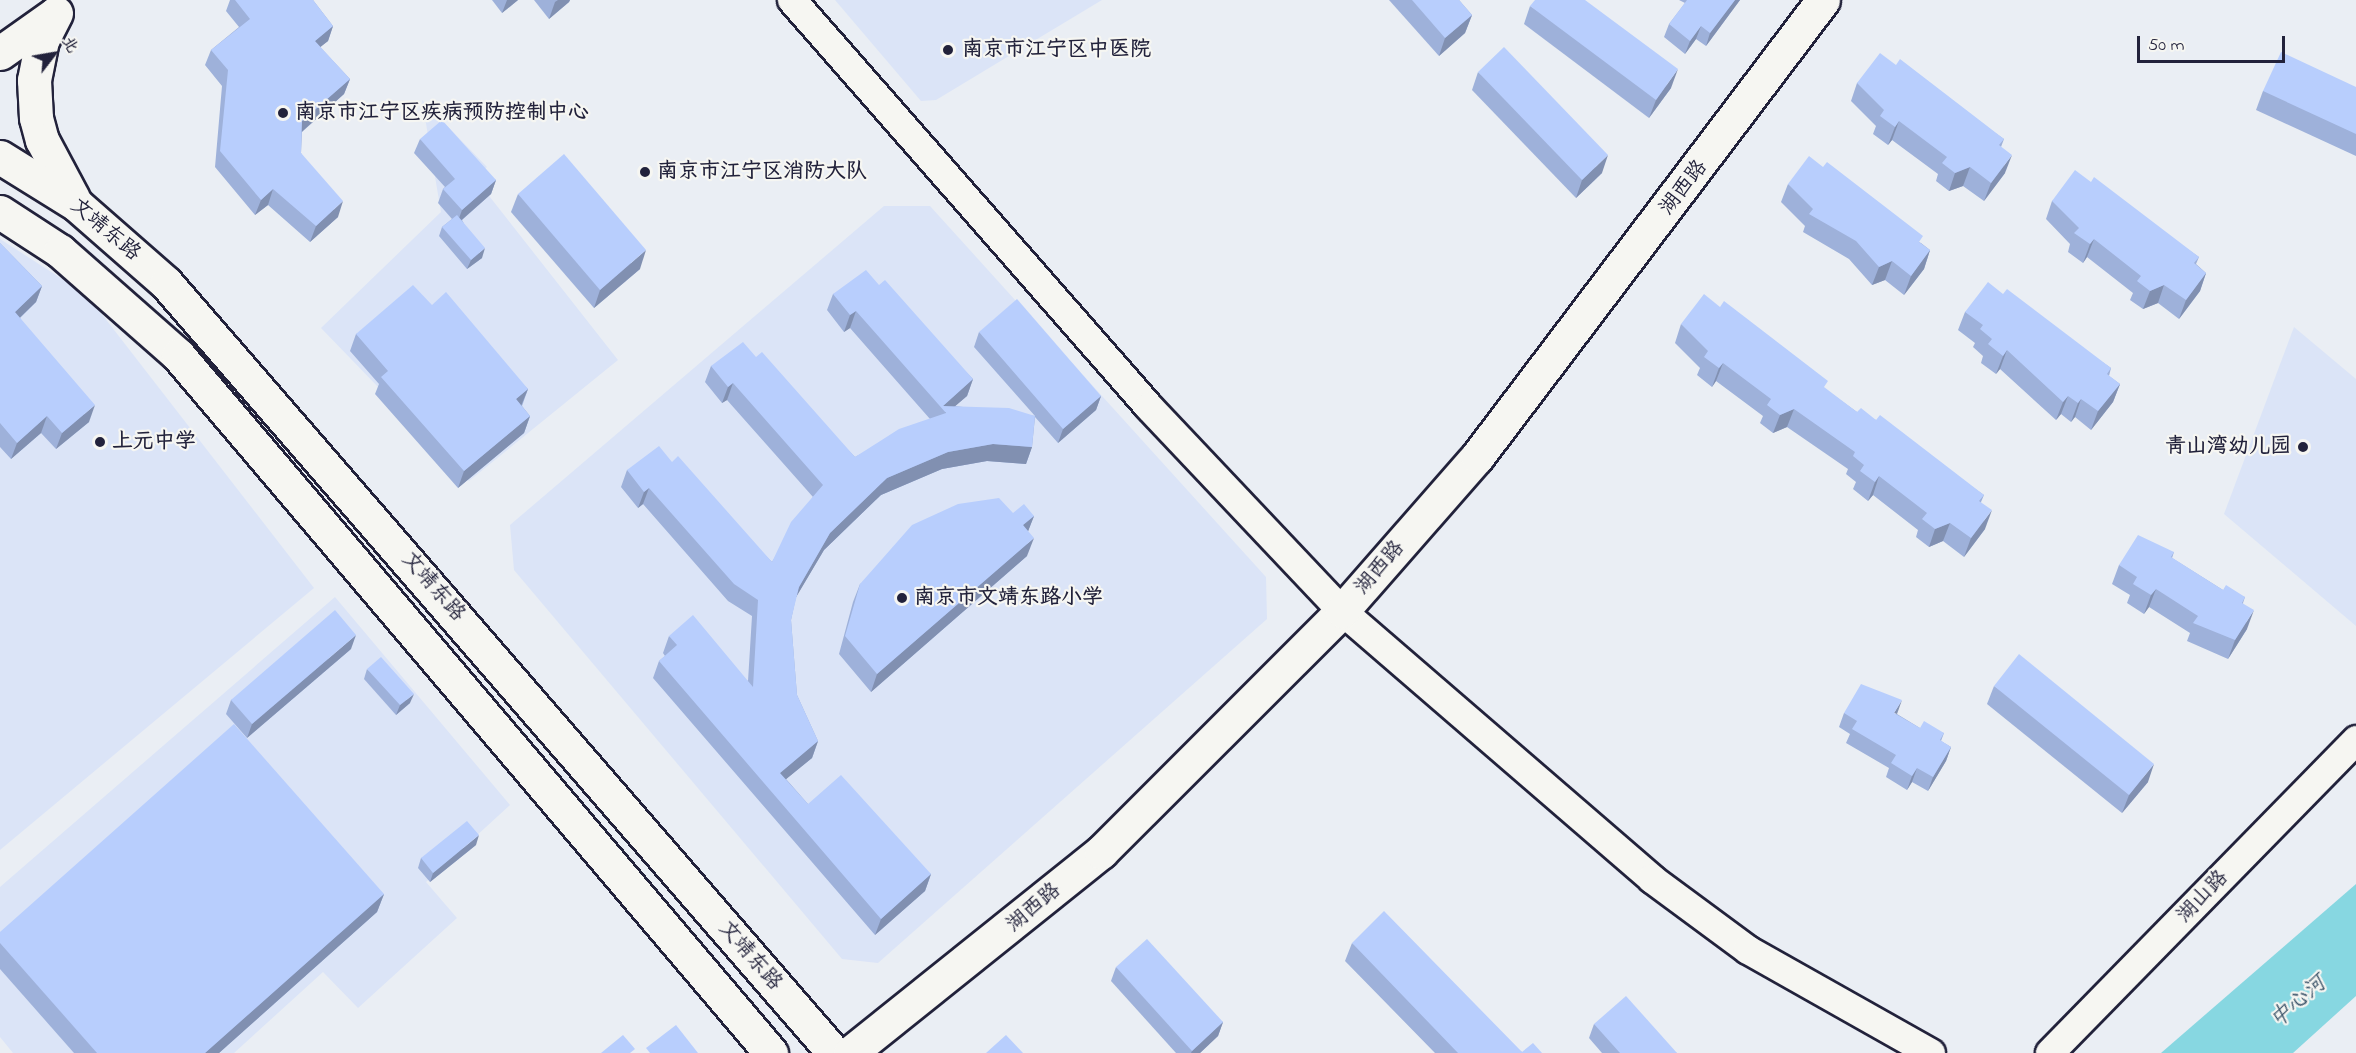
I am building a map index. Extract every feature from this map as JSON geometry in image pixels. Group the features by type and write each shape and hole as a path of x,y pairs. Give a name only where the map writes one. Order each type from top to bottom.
{"main road":[{"name":"湖西路","path":"850,1053 1101,852 1342,611 1477,458 1823,0"},
{"path":"0,53 65,7"},
{"path":"65,7 42,40 34,80 36,118 49,156 77,205"},
{"name":"文靖东路","path":"0,157 77,205 166,283 242,365 834,1053"},
{"name":"文靖东路","path":"0,212 60,250 178,355 771,1053"}],"street":[{"path":"792,0 1149,407 1342,611 1652,879 1748,950 1931,1053"},
{"name":"湖山路","path":"2050,1053 2356,740"}],"shaded area":[{"name":"南京市江宁区中医院","path":"835,0 1102,0 936,100 921,101"},
{"path":"422,100 487,167 475,178 618,360 469,481 321,328 441,212"},
{"name":"南京市文靖东路小学","path":"884,206 930,206 1266,577 1267,619 878,963 842,959 514,570 510,525"},
{"name":"上元中学","path":"0,239 87,295 314,588 0,850"},
{"name":"青山湾幼儿园","path":"2294,327 2356,379 2356,626 2224,514"},
{"path":"335,597 510,805 426,882 457,918 358,1008 323,972 234,1053 13,1053 0,1037 0,887"}],"water":[{"name":"中心河","path":"2356,884 2356,996 2293,1053 2161,1053"}],"building":[{"path":"235,0 313,0 333,26 315,41 350,79 302,121 301,153 343,201 316,226 273,189 261,200 220,151 228,70 211,50 250,19"},
{"path":"1412,0 1459,0 1472,15 1445,38"},
{"path":"1535,0 1585,0 1678,69 1656,100 1530,6"},
{"path":"1687,0 1735,0 1710,33 1701,26 1690,41 1669,24"},
{"path":"1504,47 1608,155 1582,180 1478,72"},
{"path":"2281,52 2356,87 2356,134 2263,91"},
{"path":"1880,53 1896,65 1900,59 2004,139 1999,145 2012,155 1991,183 1970,167 1955,173 1942,163 1947,157 1899,121 1895,127 1880,116 1884,110 1857,83"},
{"path":"442,120 496,180 462,210 443,189 455,179 420,139"},
{"path":"564,154 646,250 600,290 518,194"},
{"path":"1809,156 1823,167 1827,162 1923,236 1919,242 1930,250 1911,276 1892,261 1879,267 1856,241 1809,214 1813,209 1788,184"},
{"path":"2075,170 2091,182 2094,177 2199,257 2194,263 2206,273 2186,300 2164,285 2150,291 2137,281 2141,276 2094,239 2090,244 2074,233 2079,228 2052,201"},
{"path":"457,215 485,248 471,260 442,227"},
{"path":"0,243 42,286 15,312 95,405 62,433 47,416 17,443 0,423"},
{"path":"866,270 879,285 885,280 973,379 943,406 1009,408 1035,416 1032,447 993,444 948,452 887,478 830,533 799,587 791,620 797,695 818,741 780,773 808,804 841,775 931,874 881,919 659,661 677,645 669,636 693,615 753,687 758,600 734,584 649,488 644,492 627,470 659,446 672,462 678,456 772,562 791,522 823,485 733,383 728,387 711,366 743,342 756,357 762,352 855,457 899,429 946,413 856,311 850,315 833,294"},
{"path":"1988,282 2003,294 2007,289 2111,368 2107,374 2120,384 2098,411 2081,399 2078,403 2068,396 2063,402 2007,350 2003,356 1988,344 1992,339 1980,329 1983,325 1965,312"},
{"path":"413,285 432,305 446,292 528,389 516,399 530,416 464,471 381,377 388,371 356,334"},
{"path":"1704,294 1720,307 1724,301 1828,381 1824,387 1857,412 1861,408 1876,420 1880,415 1984,495 1979,501 1992,510 1971,538 1950,523 1935,529 1922,519 1927,513 1879,476 1875,482 1860,471 1864,465 1853,456 1855,452 1794,409 1780,415 1767,405 1771,399 1723,363 1719,368 1704,357 1708,351 1681,324"},
{"path":"1017,299 1101,396 1063,429 979,332"},
{"path":"999,498 1013,513 1024,504 1034,516 1023,525 1034,538 877,674 845,636 860,584 912,525 958,504"},
{"path":"2138,535 2174,552 2171,557 2223,590 2226,585 2245,597 2242,603 2254,610 2235,640 2193,623 2198,616 2156,589 2151,595 2133,584 2137,577 2119,565"},
{"path":"335,610 356,635 252,724 231,700"},
{"path":"2019,654 2154,764 2129,795 1994,686"},
{"path":"381,657 414,694 400,705 367,669"},
{"path":"1861,684 1902,700 1894,713 1920,728 1924,721 1944,733 1940,740 1951,747 1933,777 1917,768 1912,776 1891,763 1896,755 1852,729 1857,721 1844,713"},
{"path":"234,724 384,894 205,1053 97,1053 0,943 0,932"},
{"path":"467,821 479,835 433,873 421,858"},
{"path":"1384,911 1522,1052 1533,1043 1542,1053 1458,1053 1352,943"},
{"path":"1147,939 1223,1022 1192,1051 1116,967"},
{"path":"1626,996 1677,1053 1620,1053 1594,1024"},
{"path":"676,1025 698,1053 650,1053 646,1048"},
{"path":"623,1035 635,1049 630,1053 601,1053"},
{"path":"1006,1035 1023,1053 986,1053"}],"place":[{"name":"南京市江宁区中医院","path":"948,50"},
{"name":"南京市江宁区疾病预防控制中心","path":"283,113"},
{"name":"南京市江宁区消防大队","path":"645,172"},
{"name":"上元中学","path":"100,442"},
{"name":"青山湾幼儿园","path":"2303,447"},
{"name":"南京市文靖东路小学","path":"902,598"}]}
